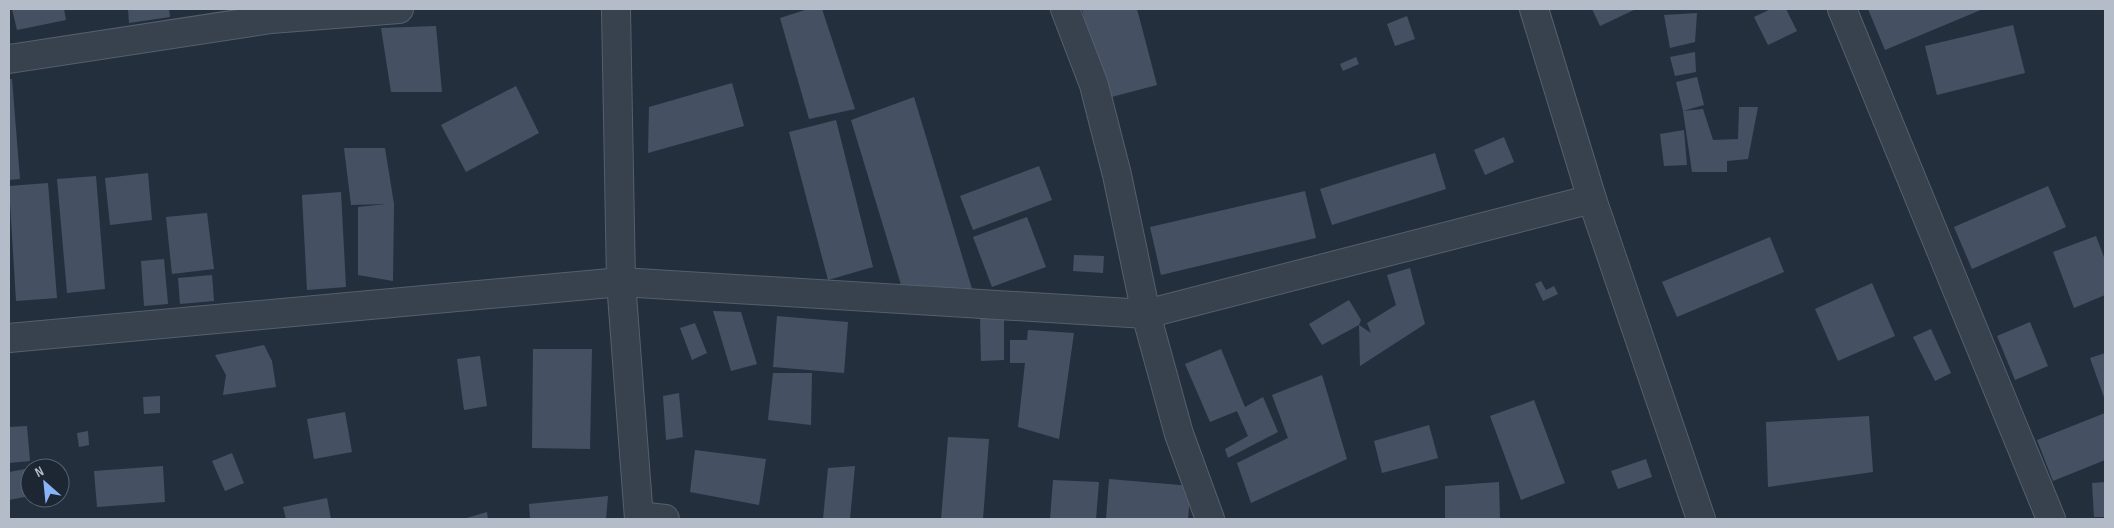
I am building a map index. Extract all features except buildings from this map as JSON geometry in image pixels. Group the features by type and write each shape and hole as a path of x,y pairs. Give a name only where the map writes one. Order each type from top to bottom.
{"street":[{"path":"9,59 271,19 399,9"},
{"path":"616,9 621,282 639,518 665,519"},
{"path":"1065,9 1094,85 1117,175 1146,314 1179,434 1210,519"},
{"path":"1534,9 1592,199 1701,519"},
{"path":"1842,9 2051,519"},
{"path":"9,338 621,282 1146,314 1592,199"}]}
